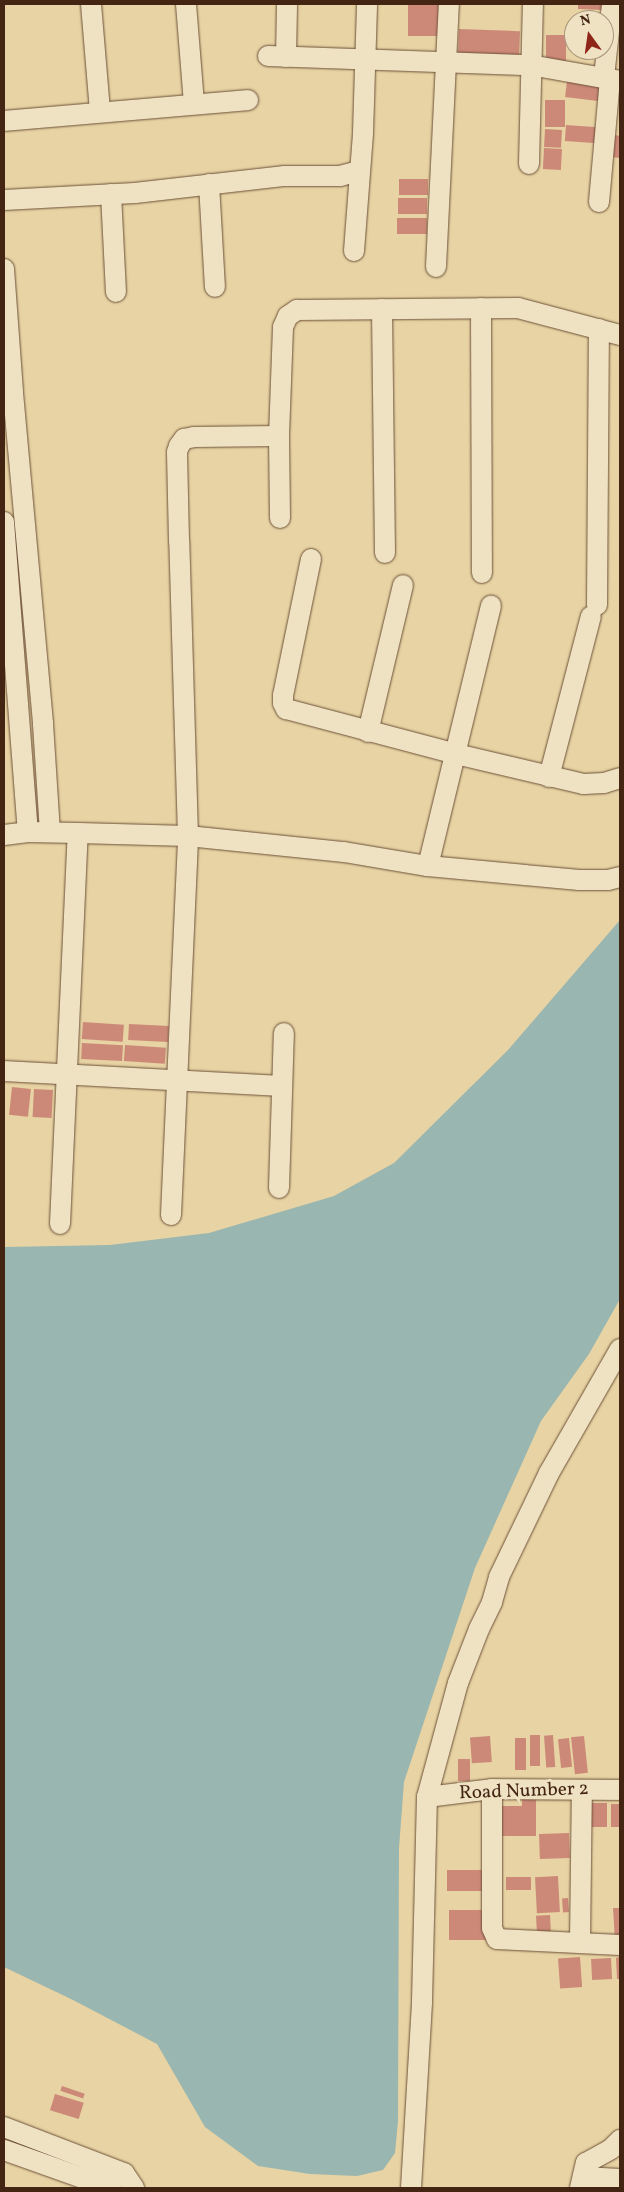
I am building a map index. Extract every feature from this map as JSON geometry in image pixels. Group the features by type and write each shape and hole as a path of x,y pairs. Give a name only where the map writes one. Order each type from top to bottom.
{"street":[{"path":"91,4 100,112"},
{"path":"186,4 194,104"},
{"path":"287,4 277,56 365,61 530,66 611,79"},
{"path":"354,251 367,4"},
{"path":"436,268 444,63 449,4"},
{"path":"529,164 533,4"},
{"path":"599,202 611,79 612,4"},
{"path":"4,121 248,100"},
{"path":"4,200 111,194 285,176 340,176 359,171"},
{"path":"209,184 216,287"},
{"path":"111,194 116,292"},
{"path":"4,269 12,393 43,724 50,832"},
{"path":"481,308 482,573"},
{"path":"280,518 283,327 288,316 296,310 518,308 620,335"},
{"path":"382,309 385,552"},
{"path":"549,776 594,610 599,329"},
{"path":"171,1215 188,836 177,452 184,439 194,437 280,436"},
{"path":"4,525 28,832"},
{"path":"310,559 283,703 286,709 368,732 584,784 604,783 620,778"},
{"path":"368,732 403,585"},
{"path":"428,866 491,605"},
{"path":"4,835 28,832 78,832 188,836 344,852 428,866 579,880 608,880 620,877"},
{"path":"60,1224 78,832"},
{"path":"279,1188 284,1032"},
{"path":"4,1071 66,1076 281,1086"},
{"path":"411,2188 422,2001 427,1797 458,1683 479,1629 492,1602 499,1577 549,1473 620,1349"},
{"path":"492,1789 494,1935 497,1939 504,1941 620,1945"},
{"name":"Road Number 2","path":"427,1797 492,1789 620,1790"},
{"path":"580,1944 582,1790"},
{"path":"4,2127 124,2173 134,2188"},
{"path":"620,2140 611,2149 586,2163 582,2183 620,2179"},
{"path":"4,2150 111,2188"}],"water":[{"path":"620,920 620,1299 589,1354 541,1421 475,1568 404,1782 399,1848 398,2121 395,2153 383,2170 357,2176 310,2174 258,2166 205,2127 157,2044 73,2000 4,1967 4,1247 110,1245 209,1233 334,1196 394,1163 508,1050"}],"building":[{"path":"408,4 440,4 440,36 408,36"},
{"path":"578,4 603,4 602,10 578,9"},
{"path":"459,29 520,31 519,62 458,60"},
{"path":"546,35 564,35 564,60 566,60 566,64 546,64"},
{"path":"567,81 600,85 598,101 565,97"},
{"path":"545,100 565,100 565,127 545,127"},
{"path":"566,125 598,127 597,143 565,141"},
{"path":"545,129 562,130 561,148 544,147"},
{"path":"615,135 620,136 620,158 611,157"},
{"path":"544,148 562,149 561,170 543,169"},
{"path":"399,179 428,179 428,195 399,195"},
{"path":"398,198 427,198 427,214 398,214"},
{"path":"397,218 427,218 427,234 397,234"},
{"path":"83,1022 124,1025 123,1042 82,1039"},
{"path":"129,1024 169,1026 168,1042 128,1040"},
{"path":"82,1043 123,1045 122,1061 81,1059"},
{"path":"125,1045 166,1048 165,1064 124,1061"},
{"path":"12,1087 31,1089 28,1117 9,1115"},
{"path":"34,1089 53,1090 52,1118 33,1117"},
{"path":"530,1735 540,1735 540,1766 530,1766"},
{"path":"553,1735 555,1767 546,1768 544,1736"},
{"path":"490,1736 492,1762 472,1763 470,1737"},
{"path":"584,1736 588,1773 575,1774 571,1737"},
{"path":"515,1738 526,1738 526,1770 515,1770"},
{"path":"569,1738 572,1767 561,1768 558,1739"},
{"path":"458,1759 470,1759 470,1781 458,1781"},
{"path":"536,1795 536,1836 498,1836 498,1806 522,1806 522,1796"},
{"path":"590,1803 607,1803 607,1827 590,1827"},
{"path":"611,1804 620,1804 620,1827 611,1827"},
{"path":"569,1833 570,1858 540,1859 539,1834"},
{"path":"447,1870 489,1870 489,1891 447,1891"},
{"path":"558,1876 560,1912 537,1913 535,1877"},
{"path":"506,1877 531,1877 531,1890 506,1890"},
{"path":"562,1898 568,1898 569,1912 563,1912"},
{"path":"613,1908 620,1908 620,1940 615,1941"},
{"path":"449,1910 487,1910 487,1940 449,1940"},
{"path":"550,1915 551,1935 537,1936 536,1916"},
{"path":"580,1957 582,1987 560,1988 558,1959"},
{"path":"620,1957 620,1979 617,1979 616,1958"},
{"path":"611,1958 612,1979 592,1980 591,1959"},
{"path":"62,2086 85,2094 83,2099 60,2091"},
{"path":"55,2094 84,2103 79,2119 50,2110"}]}
